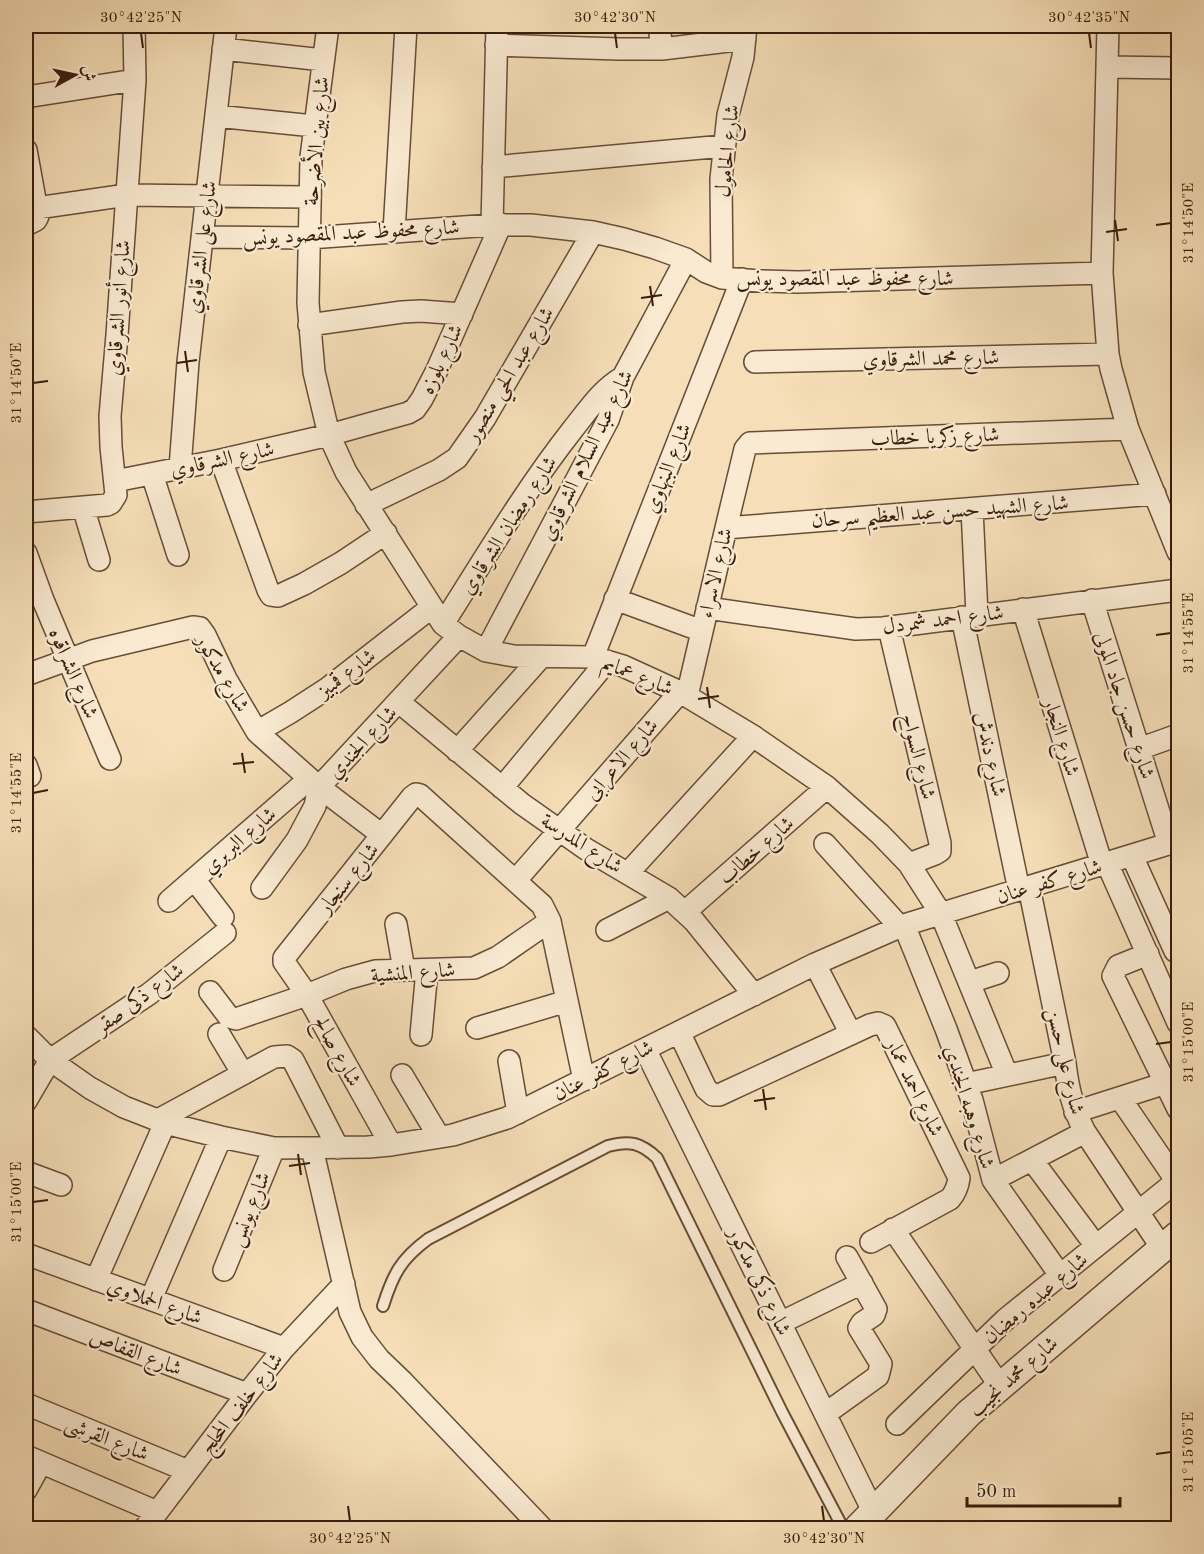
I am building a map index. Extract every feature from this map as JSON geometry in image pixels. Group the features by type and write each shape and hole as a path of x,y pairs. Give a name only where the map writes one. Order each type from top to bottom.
{"street":[{"name":"شارع أنور الشرقاوي","path":"26,512 107,505 116,495 110,416 135,80 135,26"},
{"name":"شارع على الشرقاوي","path":"180,468 188,362 226,26"},
{"name":"شارع بين الأضرحة","path":"328,26 311,157 308,303 314,372 329,435"},
{"path":"394,232 406,26"},
{"path":"659,26 662,49"},
{"path":"1108,26 1102,273 1108,354 1128,429 1179,552"},
{"path":"496,225 493,167 496,35 619,49 662,49 746,32"},
{"name":"شارع الحامول","path":"732,278 721,179 728,115 743,57 746,32"},
{"path":"223,49 323,60"},
{"path":"1107,67 1179,68"},
{"path":"26,97 135,80"},
{"path":"216,116 315,126"},
{"path":"493,167 724,146"},
{"path":"26,150 33,218 127,195 310,197"},
{"name":"شارع محفوظ عبد المقصود يونس","path":"202,237 309,238 496,225 562,227 593,232 656,248 686,259 706,272 759,281 798,282 1102,273"},
{"name":"شارع بلوزه","path":"329,435 408,413 415,409 437,370 462,314 496,225"},
{"name":"شارع عبد الحي منصور","path":"366,505 439,470 457,458 485,418 593,232"},
{"name":"شارع عبد السلام الشرقاوي","path":"486,651 608,420 623,377 686,259"},
{"name":"شارع البنهاوي","path":"502,788 600,659 615,599 732,278"},
{"path":"309,325 402,312 462,314"},
{"name":"شارع محمد الشرقاوي","path":"755,362 1108,354"},
{"name":"شارع رمضان الشرقاوي","path":"445,622 557,450 600,395 611,384 623,377"},
{"name":"شارع زكريا خطاب","path":"746,449 750,443 1128,429"},
{"name":"شارع الشرقاوي","path":"115,481 329,435"},
{"name":"شارع عمايم","path":"329,435 346,472 366,505 445,622 486,651 514,656 600,659 683,694 753,736 828,787 880,834 909,864 942,914 1008,1075"},
{"name":"شارع الاسراء","path":"683,694 702,631 746,449"},
{"path":"221,460 268,590 272,595 278,596 304,584 386,533"},
{"path":"152,474 178,555"},
{"name":"شارع الشهيد حسن عبد العظيم سرحان","path":"726,528 1155,494"},
{"path":"83,507 99,560"},
{"name":"شارع دندش","path":"972,509 969,616 1024,889"},
{"name":"شارع الشراقوه","path":"26,553 43,600 110,759"},
{"name":"شارع احمد شمردل","path":"707,608 856,628 889,628 1179,590"},
{"path":"615,599 702,631"},
{"name":"شارع حسن جاد المولى","path":"1092,600 1139,748 1174,842"},
{"name":"شارع النجار","path":"1023,609 1104,864 1179,1023"},
{"name":"شارع الجندي","path":"262,888 297,840 315,806 314,783 399,702 445,622"},
{"name":"شارع قمبيز","path":"257,732 328,688 445,622"},
{"name":"شارع مدكور","path":"26,675 92,651 193,627 200,628 257,732 314,783 382,835"},
{"name":"شارع السواح","path":"889,628 940,843 940,851 936,854 909,864"},
{"path":"457,751 541,657"},
{"name":"شارع الاعرابى","path":"516,880 558,830 683,694"},
{"name":"شارع المدرسة","path":"399,702 522,804 586,849 669,898 694,921 754,995"},
{"path":"1139,748 1179,735"},
{"path":"628,873 753,736"},
{"name":"شارع البربري","path":"170,901 194,879 314,783"},
{"name":"شارع خطاب","path":"685,912 828,787"},
{"name":"شارع سنجار","path":"284,958 412,796 416,794 420,795 516,880"},
{"name":"شارع كفر عنان","path":"26,1036 50,1060 90,1089 124,1107 161,1122 221,1137 274,1148 338,1148 391,1145 453,1135 518,1113 815,964 902,926 1174,842"},
{"path":"825,844 902,926"},
{"path":"1132,856 1177,950 1118,966 1113,976 1179,1109"},
{"name":"شارع ذكى صقر","path":"50,1060 149,994 224,925 194,879"},
{"path":"516,880 542,905 550,921 584,1080"},
{"name":"شارع على حسن","path":"1024,889 1075,1112 1085,1132 1138,1212 1170,1241"},
{"path":"607,930 669,898"},
{"name":"شارع المنشية","path":"210,992 229,1017 234,1019 375,971 474,968 498,957 550,921"},
{"path":"396,924 404,970"},
{"name":"شارع وهبه الجندي","path":"902,926 946,1029 972,1100 993,1180 1060,1275"},
{"name":"شارع صالح","path":"284,958 391,1145"},
{"path":"815,964 850,1034"},
{"path":"421,1035 427,970"},
{"path":"969,982 998,973"},
{"path":"477,1028 567,1001"},
{"name":"شارع احمد عمار","path":"679,1032 706,1089 713,1095 719,1095 874,1023 885,1026 959,1178 955,1192 950,1198 871,1242"},
{"path":"219,1034 243,1074"},
{"name":"شارع ذكى مدكور","path":"645,1049 825,1414 866,1521"},
{"path":"96,1280 161,1122 274,1057 287,1056 293,1060 338,1148"},
{"path":"26,1101 50,1060"},
{"path":"509,1061 518,1113"},
{"path":"966,1084 1065,1063"},
{"path":"402,1075 439,1137"},
{"path":"1075,1112 1166,1083"},
{"path":"1120,1098 1178,1181"},
{"path":"993,1180 1085,1132"},
{"path":"151,1299 221,1137"},
{"name":"شارع يونس","path":"224,1270 274,1148"},
{"path":"312,1148 350,1312 362,1337 379,1359 542,1528"},
{"path":"1032,1160 1096,1246"},
{"path":"26,1172 61,1185"},
{"name":"شارع عبده رمضان","path":"897,1424 1006,1319 1178,1181"},
{"path":"893,1229 1000,1386"},
{"name":"شارع محمد نجيب","path":"866,1521 969,1413 1170,1241"},
{"name":"شارع الحملاوي","path":"26,1254 284,1348"},
{"path":"825,1414 880,1373 881,1364 860,1329 860,1325 876,1311 847,1257"},
{"path":"780,1323 862,1283"},
{"name":"شارع خلف المحلج","path":"151,1520 284,1348 344,1284"},
{"name":"شارع القفاص","path":"26,1310 247,1394"},
{"name":"شارع القرشى","path":"26,1404 188,1471"},
{"path":"26,1490 33,1459 151,1520"}],"lane":[{"path":"383,1306 398,1268 428,1239 608,1146 621,1142 634,1143 647,1149 657,1158 782,1412 843,1528"}]}
